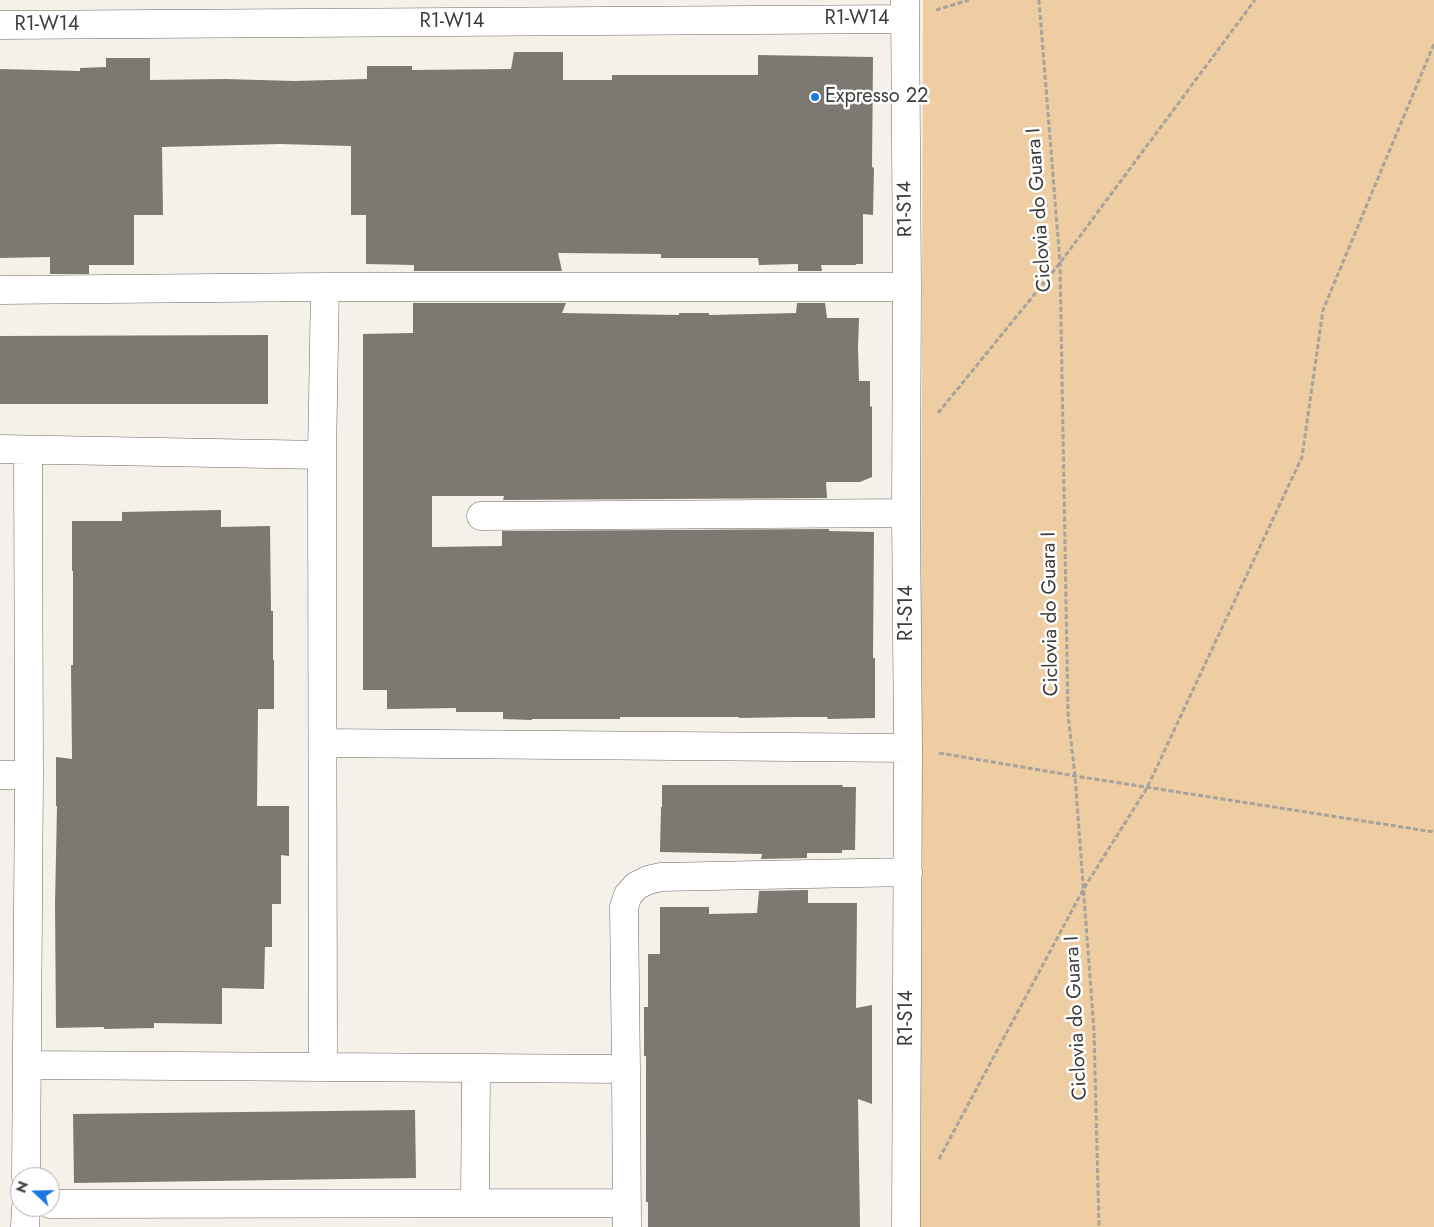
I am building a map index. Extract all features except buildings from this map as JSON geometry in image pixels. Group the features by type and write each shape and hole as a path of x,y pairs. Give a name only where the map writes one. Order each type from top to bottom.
{"street":[{"name":"R1-W14","path":"0,25 905,10"},
{"name":"R1-S14","path":"905,10 908,748 906,1227"},
{"path":"0,290 325,287 907,287"},
{"path":"323,1067 322,455 325,287"},
{"path":"0,449 322,455"},
{"path":"26,1167 29,775 28,450"},
{"path":"481,516 906,514"},
{"path":"323,743 908,748"},
{"path":"0,775 29,775"},
{"path":"60,1205 164,1215 475,1204 627,1215 624,907 628,895 636,886 648,880 661,877 908,872"},
{"path":"27,1065 626,1070"},
{"path":"475,1204 476,1068"}],"path":[{"name":"Ciclovia do Guara I","path":"1039,0 1060,263 1068,714 1075,776 1094,1031 1099,1227"},
{"path":"937,414 1060,263 1256,0"},
{"path":"934,1167 1084,888 1147,788 1302,457 1323,310 1434,44"},
{"path":"908,748 1147,788 1434,832"}],"shaded area":[{"path":"923,0 1434,0 1434,1227 919,1227"}],"place":[{"name":"Expresso 22","path":"815,97"}]}
